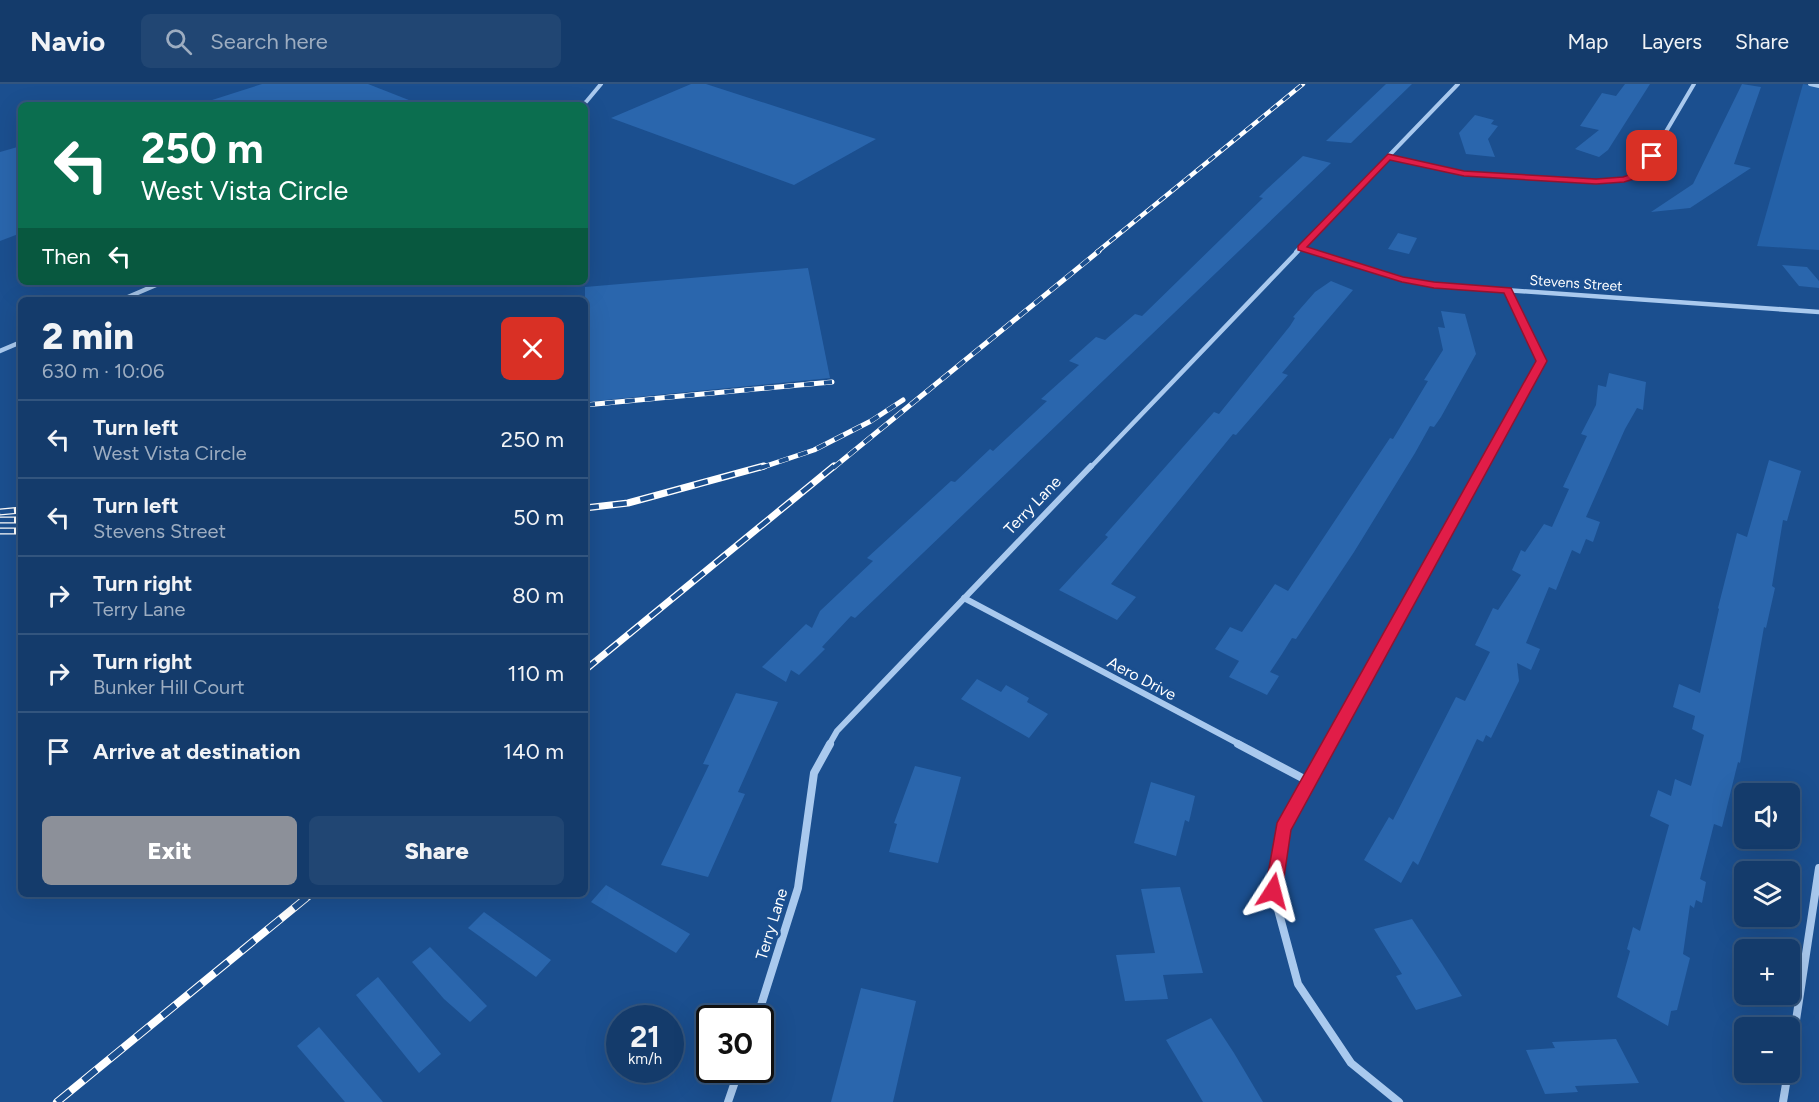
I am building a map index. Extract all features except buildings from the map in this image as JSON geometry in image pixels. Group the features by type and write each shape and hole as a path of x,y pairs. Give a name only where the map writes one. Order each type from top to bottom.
{"street":[{"path":"584,102 599,89 601,84"},
{"name":"Terry Lane","path":"761,1005 798,888 814,773 837,731 1458,84"},
{"path":"1388,157 1464,173 1596,182 1624,180 1641,174 1694,84"},
{"path":"1810,84 1819,86"},
{"name":"Stevens Street","path":"1301,248 1402,279 1434,285 1819,312"},
{"path":"128,297 157,285"},
{"path":"1399,1102 1351,1064 1298,984 1273,891 1283,828 1542,361 1507,290"},
{"path":"0,351 18,343"},
{"name":"Aero Drive","path":"964,598 1308,781"},
{"path":"1796,1017 1819,868"},
{"path":"728,1102 735,1083"},
{"path":"1783,1102 1786,1083"}],"shaded area":[{"path":"1803,84 1819,86 1819,250 1757,246"}],"railway":[{"path":"1097,252 1303,84"},
{"path":"833,468 1099,251"},
{"path":"588,405 832,382"},
{"path":"760,468 814,450 871,421 903,400"},
{"path":"588,508 628,503 764,466"},
{"path":"588,668 834,466"},
{"path":"0,512 18,510"},
{"path":"0,520 18,520"},
{"path":"0,531 18,531"},
{"path":"57,1102 307,897"}],"route":[{"path":"1273,891 1283,828 1542,361 1507,290 1434,285 1402,279 1301,248 1388,157 1464,173 1596,182 1624,180 1641,174 1652,156"}]}
